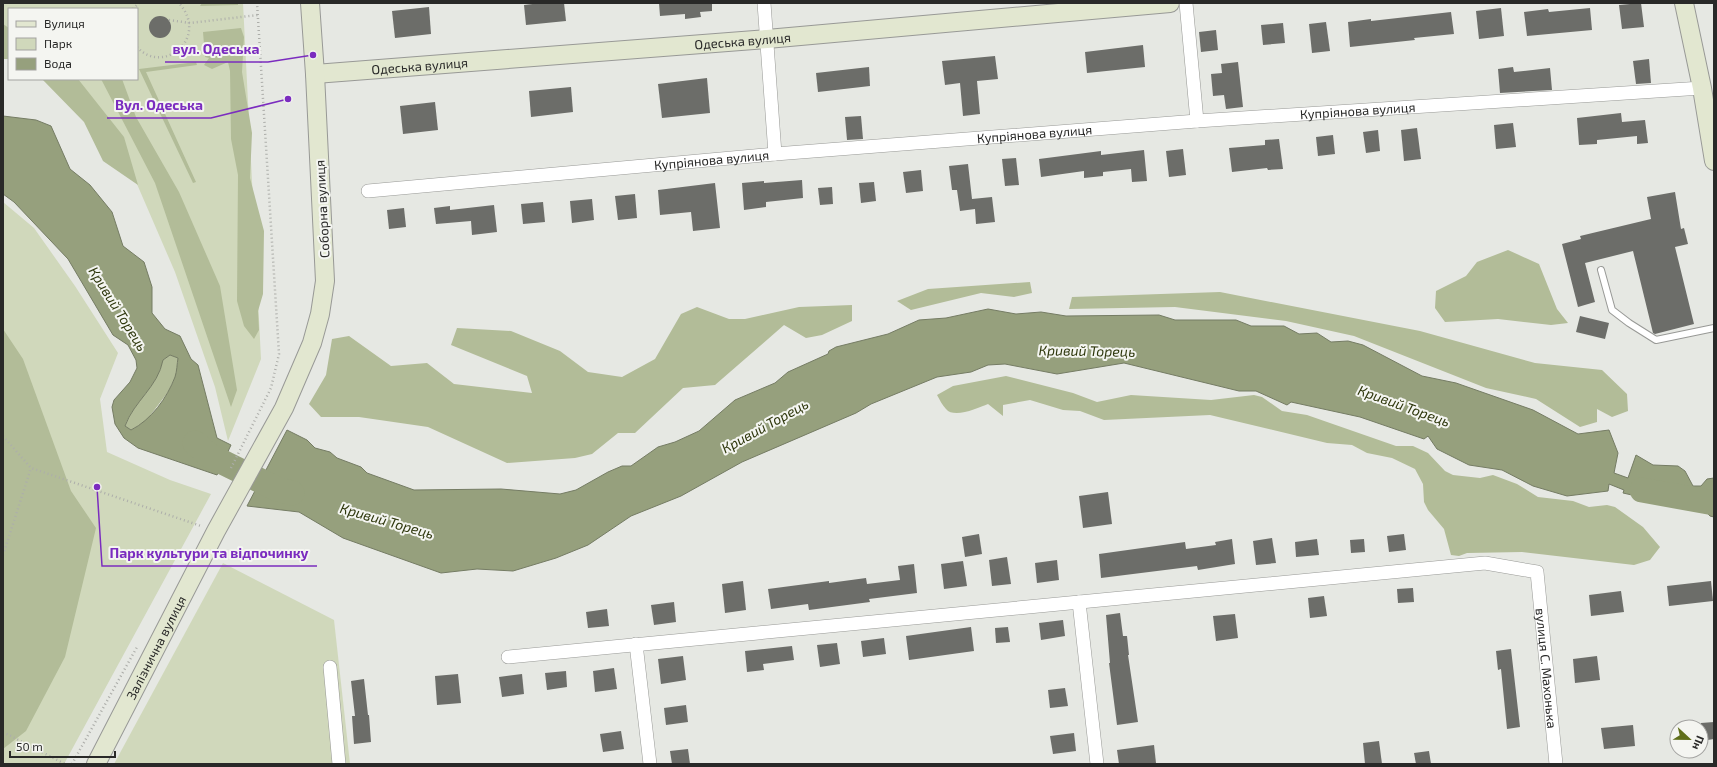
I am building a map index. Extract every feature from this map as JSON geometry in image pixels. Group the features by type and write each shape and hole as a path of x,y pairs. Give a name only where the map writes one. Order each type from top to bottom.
{"street":[{"name":"Соборна вулиця","path":"208,526 284,408 312,343 320,314 325,281 316,74 310,3"},
{"path":"764,3 775,154"},
{"name":"Одеська вулиця","path":"316,74 767,39 1170,3"},
{"path":"1186,3 1197,121"},
{"path":"1684,3 1702,88 1714,161"},
{"name":"Купріянова вулиця","path":"368,191 775,154 1197,121 1702,88"},
{"name":"Залізнична вулиця","path":"96,764 208,526"},
{"name":"вулиця С. Махонька","path":"1079,602 1486,563 1537,572 1556,764"},
{"path":"508,657 1079,602 1097,764"},
{"path":"636,644 650,764"},
{"path":"330,667 339,764"}],"lane":[{"path":"1601,270 1612,310 1656,340 1714,328"}],"path":[{"path":"138,48 140,51 151,56 163,57 175,53 184,45 189,34 190,23 186,10 179,3"},
{"path":"230,471 271,388 279,354 257,3"},
{"path":"169,20 190,23 258,15"},
{"path":"3,436 31,468 208,526"},
{"path":"3,556 31,468"},
{"path":"198,533 208,526"},
{"path":"72,764 140,642"},
{"path":"3,732 65,764"}],"green space":[{"path":"3,3 243,3 261,359 228,441 215,387 175,272 127,161 68,80 138,80 138,8 8,8 8,42 3,39"},
{"path":"3,202 34,228 75,286 118,353 100,399 107,452 170,480 211,494 64,764 3,764"},
{"path":"223,563 334,620 350,764 114,764"}],"shaded area":[{"path":"202,3 238,3 238,5 200,6"},
{"path":"3,24 8,27 8,59 3,59"},
{"path":"241,28 244,37 242,72 252,133 250,178 264,231 263,294 258,311 259,330 254,339 244,326 237,301 238,175 231,139 230,71 228,62 212,69 204,65 209,58 205,57 203,32"},
{"path":"196,62 197,65 146,72 196,182 193,183 139,69"},
{"path":"43,80 79,80 124,137 138,185 103,161 84,122"},
{"path":"102,80 122,80 136,117 179,192 220,286 237,390 231,407 155,183"},
{"path":"1508,250 1539,264 1557,309 1568,323 1551,325 1498,319 1445,322 1435,308 1436,291 1466,276 1477,262"},
{"path":"1030,282 1032,293 1014,297 981,293 911,310 897,301 928,289"},
{"path":"1220,292 1420,331 1535,363 1602,370 1627,394 1628,411 1612,417 1597,409 1597,422 1580,427 1536,399 1486,388 1354,336 1286,321 1175,307 1069,309 1072,297"},
{"path":"852,305 852,321 822,335 806,338 784,325 715,385 683,388 635,433 618,433 592,454 575,458 507,463 428,427 359,417 321,417 309,404 326,375 332,339 349,336 391,366 427,363 454,384 532,393 527,376 451,345 457,328 511,331 560,351 588,372 622,377 655,359 681,314 697,307 729,319 745,319 799,307"},
{"path":"3,329 23,359 71,491 96,528 65,657 26,731 3,749"},
{"path":"170,355 178,358 176,376 168,392 146,421 131,430 125,426 129,417 156,378 163,360"},
{"path":"1006,376 1073,393 1097,402 1131,395 1211,400 1254,395 1262,397 1282,411 1307,415 1396,446 1413,446 1428,453 1445,471 1453,475 1480,478 1493,475 1517,484 1538,497 1573,501 1589,507 1607,505 1615,507 1643,527 1660,547 1650,560 1634,565 1522,552 1467,553 1459,556 1451,555 1444,529 1428,510 1424,502 1423,484 1415,469 1392,458 1367,453 1352,445 1327,443 1210,415 1104,420 1080,411 1063,410 1030,400 1003,405 1003,416 988,404 966,412 955,413 946,409 937,395 953,386"}],"water":[{"path":"3,116 36,120 51,126 70,169 90,185 112,212 123,246 144,262 152,287 152,313 165,329 180,336 191,359 198,365 217,438 231,445 217,475 138,448 124,438 115,424 112,407 114,400 130,382 137,368 136,360 128,345 113,335 68,259 14,202 3,194","holes":["170,355 178,358 177,370 172,385 158,408 138,426 131,430 125,426 134,409 156,378 163,360"]},
{"path":"988,309 1016,314 1041,312 1066,316 1159,315 1175,320 1236,320 1251,326 1284,326 1299,334 1317,333 1331,342 1348,341 1363,345 1422,376 1456,383 1533,410 1578,434 1609,430 1618,453 1614,473 1628,478 1636,455 1653,465 1678,466 1685,471 1693,486 1701,486 1707,479 1714,478 1714,517 1710,516 1704,510 1706,500 1700,494 1678,495 1671,501 1663,502 1623,493 1624,490 1609,484 1608,491 1567,496 1533,486 1502,470 1469,465 1437,449 1428,436 1424,439 1360,417 1291,402 1287,405 1256,391 1239,391 1124,363 1057,374 1005,364 988,365 971,372 937,377 871,404 856,413 742,462 681,496 631,516 588,545 556,558 513,571 477,569 441,573 343,538 299,512 247,506 287,430 307,440 315,448 330,452 337,458 361,467 367,473 414,490 501,489 560,494 576,490 608,472 622,466 631,466 658,447 675,442 699,431 735,400 775,383 788,372 828,354 829,351 836,347 888,334 919,320 946,318"}],"building":[{"path":"564,3 566,21 526,25 524,5"},
{"path":"659,3 712,3 712,11 700,12 701,17 685,19 685,14 660,16"},
{"path":"1641,3 1644,27 1622,29 1619,5"},
{"path":"429,7 431,34 395,38 392,11"},
{"path":"1501,8 1504,36 1479,39 1476,11"},
{"path":"1590,8 1592,30 1527,36 1524,12 1548,9 1549,12"},
{"path":"1451,12 1454,34 1350,47 1348,22 1371,19 1371,21"},
{"path":"160,16 168,19 171,27 168,35 160,38 152,35 149,27 152,19"},
{"path":"1326,22 1330,51 1312,53 1309,24"},
{"path":"1283,23 1285,43 1263,45 1261,25"},
{"path":"1216,30 1218,50 1201,52 1199,32"},
{"path":"1143,45 1145,67 1087,73 1085,52"},
{"path":"995,56 998,79 977,81 980,114 963,116 960,83 945,85 942,61"},
{"path":"1649,59 1651,83 1636,84 1633,61"},
{"path":"1238,62 1243,107 1226,109 1224,95 1213,96 1211,74 1222,73 1221,64"},
{"path":"869,67 870,86 818,92 816,73"},
{"path":"1513,67 1514,72 1550,68 1552,90 1500,93 1498,69"},
{"path":"707,78 710,113 662,118 658,84"},
{"path":"571,87 573,112 531,117 529,91"},
{"path":"435,102 438,130 403,134 400,106"},
{"path":"1621,113 1622,122 1645,120 1648,143 1637,144 1637,136 1597,140 1597,144 1579,145 1577,118"},
{"path":"861,116 863,139 847,140 845,117"},
{"path":"1513,123 1516,147 1496,149 1494,125"},
{"path":"1417,128 1421,159 1404,161 1401,130"},
{"path":"1378,130 1380,151 1366,153 1363,132"},
{"path":"1333,135 1335,154 1318,156 1316,137"},
{"path":"1279,139 1283,169 1268,170 1267,168 1232,172 1229,148 1265,145 1265,140"},
{"path":"1183,149 1186,175 1169,177 1166,151"},
{"path":"1144,150 1147,181 1132,182 1131,169 1103,172 1103,176 1084,178 1084,171 1041,177 1039,159 1101,151 1101,155"},
{"path":"1016,158 1019,185 1005,186 1002,159"},
{"path":"968,164 972,199 992,197 995,222 976,224 975,209 960,211 957,190 952,190 949,166"},
{"path":"921,170 923,191 906,193 903,172"},
{"path":"802,180 803,198 766,202 766,207 744,210 742,183"},
{"path":"874,182 876,201 861,203 859,183"},
{"path":"715,183 720,228 693,231 691,212 660,215 658,190"},
{"path":"832,187 833,204 820,205 818,188"},
{"path":"1675,192 1681,229 1684,228 1688,244 1675,247 1694,324 1655,334 1653,333 1633,251 1585,263 1595,302 1578,307 1562,244 1581,239 1580,236 1651,219 1647,197"},
{"path":"635,194 637,218 618,220 615,196"},
{"path":"592,199 594,220 572,223 570,201"},
{"path":"543,202 545,222 523,224 521,204"},
{"path":"494,205 497,232 472,235 471,221 436,224 434,208 450,206 450,210"},
{"path":"404,208 406,227 389,229 387,210"},
{"path":"1580,316 1609,323 1605,339 1576,332"},
{"path":"1108,492 1112,524 1083,528 1079,496"},
{"path":"979,534 982,554 965,557 962,537"},
{"path":"1404,534 1406,550 1389,552 1387,536"},
{"path":"1272,538 1276,563 1256,565 1253,541"},
{"path":"1232,539 1235,564 1198,570 1197,566 1101,578 1099,554 1185,542 1186,549 1216,545 1215,542"},
{"path":"1317,539 1319,555 1296,557 1295,542"},
{"path":"1364,539 1365,552 1351,553 1350,540"},
{"path":"1007,557 1011,584 992,586 989,560"},
{"path":"1057,560 1059,580 1037,583 1035,563"},
{"path":"963,561 967,586 944,589 941,564"},
{"path":"914,564 917,593 869,599 870,602 809,610 808,604 771,609 768,589 866,578 867,584 900,580 898,566"},
{"path":"743,581 746,610 725,613 722,584"},
{"path":"1711,581 1713,601 1669,606 1667,586"},
{"path":"1413,588 1414,602 1398,603 1397,589"},
{"path":"1621,591 1624,612 1591,616 1589,595"},
{"path":"1324,596 1327,616 1310,618 1308,598"},
{"path":"674,602 676,622 654,625 651,605"},
{"path":"607,609 609,626 588,628 586,612"},
{"path":"1120,613 1123,636 1127,636 1128,655 1138,722 1117,725 1109,663 1106,615"},
{"path":"1235,614 1238,638 1216,641 1213,616"},
{"path":"1063,620 1065,636 1041,640 1039,623"},
{"path":"971,627 974,651 909,660 906,636"},
{"path":"1008,627 1010,642 996,643 995,628"},
{"path":"884,638 886,654 863,657 861,641"},
{"path":"837,643 840,664 820,667 817,645"},
{"path":"792,646 794,660 763,664 764,670 747,672 745,651"},
{"path":"1511,649 1520,727 1507,729 1501,669 1498,670 1496,651"},
{"path":"683,656 686,680 661,684 658,659"},
{"path":"1597,656 1600,680 1575,683 1573,659"},
{"path":"614,668 617,689 595,692 593,671"},
{"path":"566,671 567,687 547,690 545,673"},
{"path":"458,674 461,703 437,705 435,676"},
{"path":"522,674 524,694 502,697 499,677"},
{"path":"364,679 371,742 354,744 352,716 355,716 351,681"},
{"path":"1065,688 1068,706 1050,708 1048,690"},
{"path":"686,705 688,722 666,725 664,708"},
{"path":"1709,722 1714,722 1714,739 1709,740"},
{"path":"1633,725 1635,746 1604,749 1601,728"},
{"path":"621,731 624,749 603,752 600,734"},
{"path":"1074,733 1076,751 1053,754 1050,736"},
{"path":"1379,741 1382,764 1365,764 1363,743"},
{"path":"1154,745 1156,763 1119,764 1117,750"},
{"path":"688,749 690,764 672,764 670,751"},
{"path":"1429,751 1431,764 1416,764 1414,753"}],"waterway":[{"name":"Кривий Торець","path":"195,443 210,456 277,489 292,493"},
{"name":"Кривий Торець","path":"1642,490 1714,503"}],"place":[{"name":"вул. Одеська","path":"313,55"},
{"name":"Вул. Одеська","path":"288,99"},
{"name":"Парк культури та відпочинку","path":"97,487"}]}
